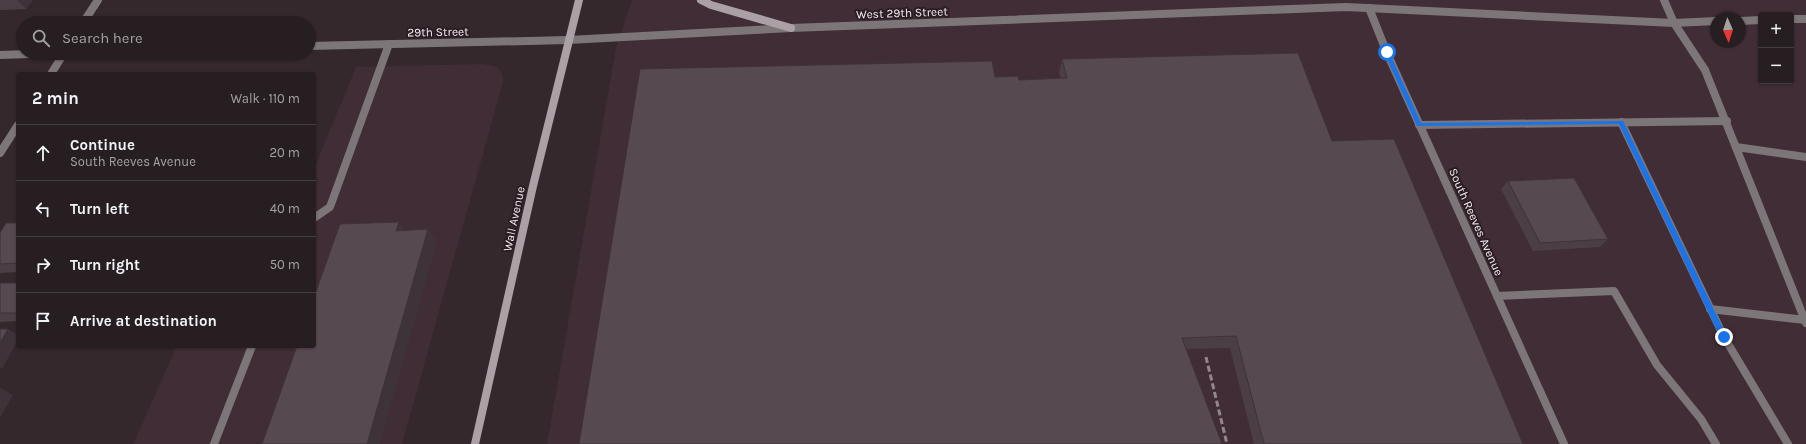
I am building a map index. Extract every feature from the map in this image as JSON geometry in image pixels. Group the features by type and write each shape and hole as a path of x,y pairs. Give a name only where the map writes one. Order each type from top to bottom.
{"main road":[{"name":"Wall Avenue","path":"475,444 568,40 579,0"},
{"path":"701,0 710,5 791,28"}],"street":[{"path":"88,16 98,0"},
{"path":"1664,0 1674,23 1705,70 1727,121 1806,322 1710,309"},
{"name":"West 29th Street","path":"568,40 791,28 1346,7 1674,23 1710,22"},
{"name":"South Reeves Avenue","path":"1369,8 1419,125 1564,444"},
{"path":"1794,19 1806,19"},
{"path":"1746,21 1758,20"},
{"name":"29th Street","path":"316,46 568,40"},
{"path":"316,217 330,207 389,44"},
{"path":"0,55 16,54"},
{"path":"52,72 60,60"},
{"path":"1419,125 1727,121"},
{"path":"1621,122 1724,337 1788,444"},
{"path":"0,153 16,128"},
{"path":"1736,147 1806,157"},
{"path":"1497,296 1614,291 1657,365 1701,419 1716,444"},
{"path":"214,444 251,348"}],"shaded area":[{"path":"632,0 1806,0 1806,444 547,444 616,48"},
{"path":"483,64 494,66 499,69 502,74 503,82 402,444 133,444 176,348 316,348 316,164 356,67"}],"building":[{"path":"1298,53 1332,141 1394,139 1523,444 1264,444 1236,336 1182,338 1222,444 579,444 640,69 992,61 995,77 1018,76 1019,80 1067,78 1062,59"},
{"path":"1574,178 1608,239 1540,243 1508,181"},
{"path":"399,222 396,231 428,229 367,444 262,444 296,348 316,348 316,291 340,224"},
{"path":"6,223 16,223 16,263 0,264 0,233"},
{"path":"0,283 16,283 16,313 0,313"},
{"path":"0,329 8,329 0,343"}],"railway":[{"path":"1206,357 1227,444"}],"route":[{"path":"1387,52 1419,125 1621,122 1724,337"}]}
